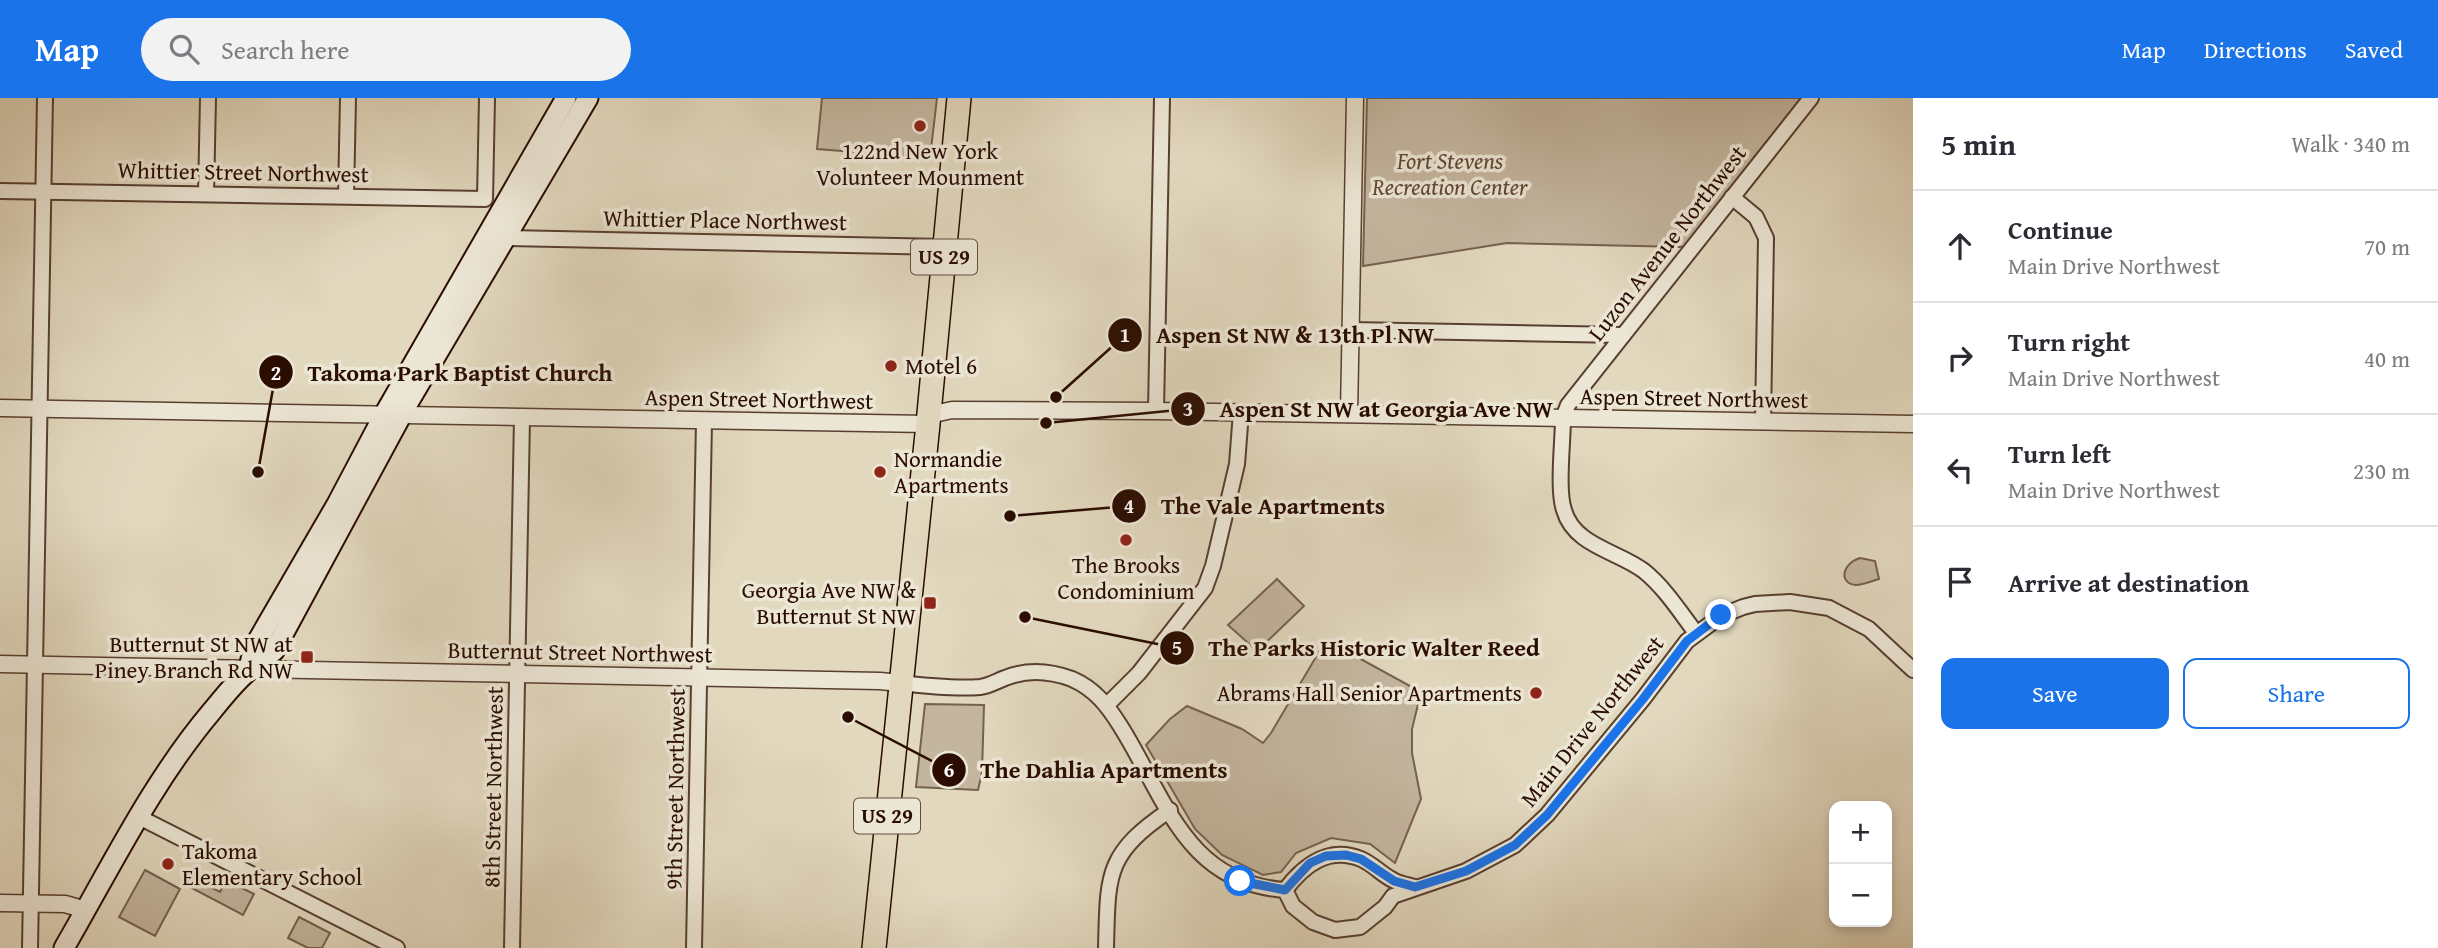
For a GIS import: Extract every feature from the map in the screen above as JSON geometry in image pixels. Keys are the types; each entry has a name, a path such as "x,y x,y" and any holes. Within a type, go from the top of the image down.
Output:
{"highway":[{"name":"US 29","path":"874,948 959,98"}],"main road":[{"path":"394,413 566,98"},
{"path":"65,948 181,749 248,668 254,647 337,504 505,238 588,98"}],"street":[{"path":"30,948 45,98"},
{"path":"206,194 208,98"},
{"path":"346,197 348,98"},
{"name":"Whittier Street Northwest","path":"0,191 485,199 487,98"},
{"path":"1156,411 1162,98"},
{"path":"1349,414 1355,98"},
{"name":"Luzon Avenue Northwest","path":"1563,418 1568,405 1811,98"},
{"path":"1732,197 1756,218 1766,238 1763,422"},
{"name":"Whittier Place Northwest","path":"505,238 945,247"},
{"path":"1351,330 1623,335"},
{"name":"Aspen Street Northwest","path":"0,408 394,413 704,421 929,419 952,410 1241,412 1913,424"},
{"path":"1107,705 1139,673 1205,588 1213,566 1237,464 1241,412"},
{"name":"8th Street Northwest","path":"512,948 522,418"},
{"path":"1563,418 1563,509 1571,525 1585,538 1643,570 1659,585 1696,633"},
{"name":"9th Street Northwest","path":"694,948 704,421"},
{"name":"Main Drive Northwest","path":"1285,890 1293,906 1313,922 1335,930 1360,927 1389,902 1415,887 1484,864 1515,845 1526,837 1626,720 1687,641 1721,615 1755,604 1790,601 1818,605 1845,615 1869,629 1913,670"},
{"name":"Butternut Street Northwest","path":"0,664 699,676 982,687 1016,674 1044,672 1079,682 1107,705 1170,810"},
{"path":"1106,948 1108,891 1113,869 1132,838 1170,810 1194,848 1230,877 1249,884 1285,890 1310,863 1326,856 1346,855 1361,859 1394,881 1415,887"},
{"path":"139,817 397,948"},
{"path":"1387,876 1389,902"},
{"path":"0,903 65,904 86,910"}],"green space":[{"path":"822,98 937,98 930,158 817,149"},
{"name":"Fort Stevens Recreation Center","path":"1367,98 1801,98 1684,247 1507,243 1363,266"},
{"path":"1860,558 1875,561 1879,579 1859,585 1847,581 1844,573 1846,569"},
{"path":"1277,579 1304,606 1257,651 1228,625"},
{"path":"1326,640 1421,692 1412,729 1412,753 1421,799 1395,863 1370,844 1331,838 1296,853 1281,872 1263,875 1222,855 1195,829 1146,745 1170,719 1187,706 1242,729 1263,743"},
{"path":"925,704 984,705 982,773 978,790 916,787"},
{"path":"145,870 180,889 155,936 119,917"},
{"path":"192,878 220,892 226,880 254,894 243,915 188,886"},
{"path":"299,917 330,933 322,948 308,948 288,938"}],"place":[{"name":"122nd New York Volunteer Mounment","path":"920,126"},
{"name":"Motel 6","path":"891,366"},
{"name":"Aspen St NW & 13th Pl NW","path":"1056,397"},
{"name":"Aspen St NW at Georgia Ave NW","path":"1046,423"},
{"name":"Takoma Park Baptist Church","path":"258,472"},
{"name":"Normandie Apartments","path":"880,472"},
{"name":"The Vale Apartments","path":"1010,516"},
{"name":"The Brooks Condominium","path":"1126,540"},
{"name":"Georgia Ave NW & Butternut St NW","path":"930,603"},
{"name":"The Parks Historic Walter Reed","path":"1025,617"},
{"name":"Butternut St NW at Piney Branch Rd NW","path":"307,657"},
{"name":"Abrams Hall Senior Apartments","path":"1536,693"},
{"name":"The Dahlia Apartments","path":"848,717"},
{"name":"Takoma Elementary School","path":"168,864"}],"route":[{"path":"1240,881 1285,890 1310,863 1326,856 1346,855 1361,859 1394,881 1415,887 1484,864 1515,845 1538,825 1643,699 1687,641 1721,615"}]}
